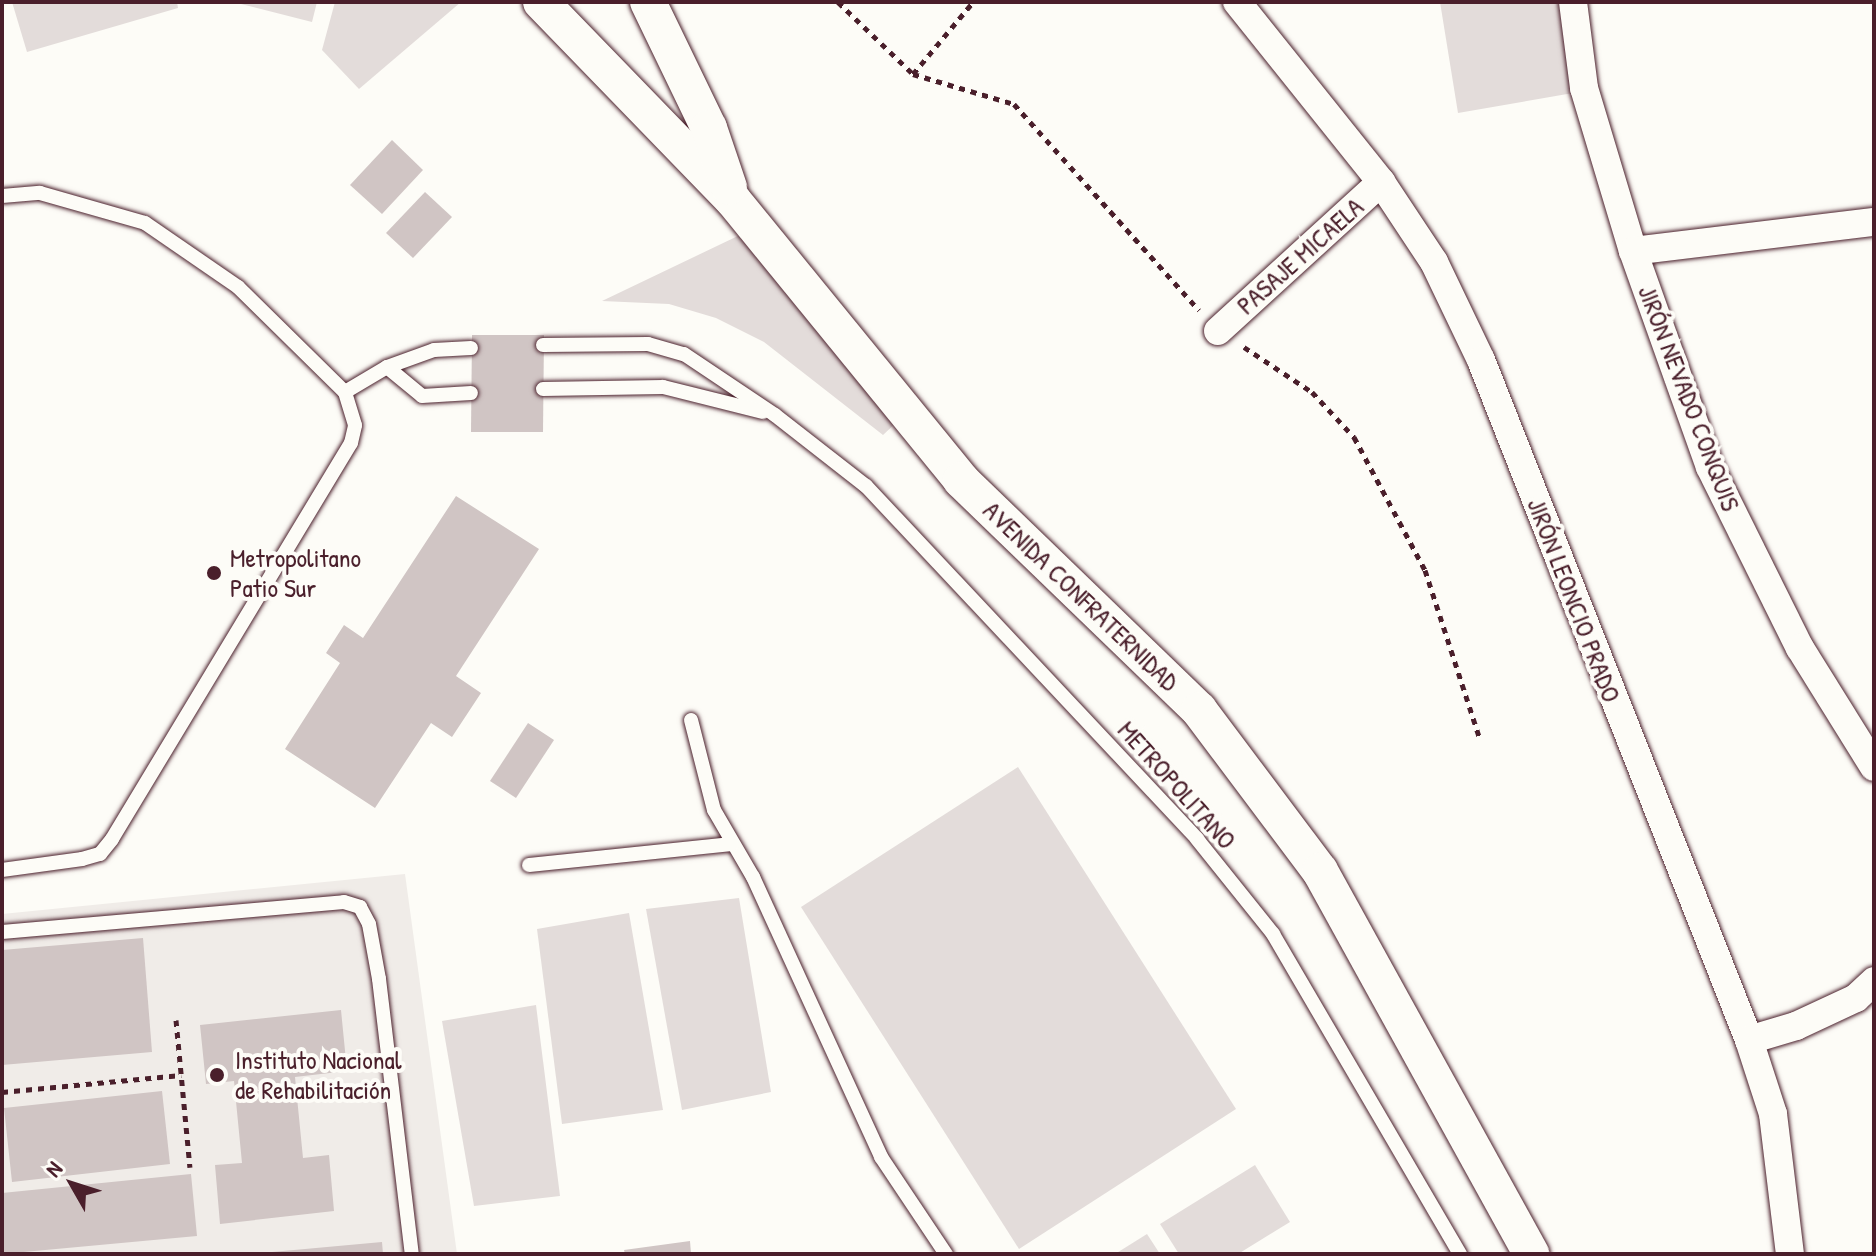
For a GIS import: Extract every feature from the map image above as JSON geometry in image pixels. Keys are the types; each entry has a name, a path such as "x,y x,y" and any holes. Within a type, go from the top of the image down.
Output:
{"street":[{"name":"AVENIDA CONFRATERNIDAD","path":"541,2 733,200 961,480 1199,710 1320,871 1531,1254"},
{"path":"648,2 709,128 733,200"},
{"name":"JIRÓN LEONCIO PRADO","path":"1237,2 1381,182 1434,262 1481,360 1749,1040 1773,1114 1790,1254"},
{"name":"JIRÓN NEVADO CONQUIS","path":"1573,2 1584,88 1633,251 1710,467 1800,648 1874,767"},
{"name":"PASAJE MICAELA","path":"1218,331 1381,182"},
{"path":"1633,251 1874,222"},
{"path":"1749,1040 1796,1026 1856,998 1874,981"}],"lane":[{"path":"2,196 40,193 145,223 238,287 345,392 355,425 351,443 112,839 100,854 2,870"},
{"name":"METROPOLITANO","path":"543,345 648,344 684,354 775,415 866,486 1197,839 1273,934 1460,1254"},
{"path":"345,392 387,367 434,350 471,348"},
{"path":"387,367 422,396 471,393"},
{"name":"METROPOLITANO","path":"543,389 663,387 775,415"},
{"path":"691,720 714,810 753,877 881,1157 946,1254"},
{"path":"529,865 732,844"},
{"path":"2,932 344,902 360,907 379,979 412,1254"}],"path":[{"path":"838,2 913,74 1014,104 1218,331 1312,392 1354,437 1425,570 1479,736"},
{"path":"913,74 973,2"},
{"path":"176,1020 190,1167"},
{"path":"2,1092 181,1075"}],"shaded area":[{"path":"12,2 177,2 178,8 27,52"},
{"path":"233,2 317,2 312,22"},
{"path":"335,2 461,2 359,89 322,50"},
{"path":"1440,2 1558,2 1573,93 1458,113"},
{"path":"742,234 899,420 883,435 764,342 716,318 669,304 602,301"},
{"path":"1018,767 1236,1109 1019,1249 801,907"},
{"name":"Instituto Nacional de Rehabilitación","path":"405,874 457,1254 2,1254 2,914"},
{"path":"739,898 771,1092 682,1110 646,909"},
{"path":"629,913 663,1110 562,1124 537,929"},
{"path":"536,1005 560,1196 474,1206 442,1021"},
{"path":"1255,1165 1290,1222 1238,1254 1179,1254 1160,1224"},
{"path":"1147,1234 1160,1254 1115,1254"}],"building":[{"path":"392,140 423,170 382,214 350,185"},
{"path":"425,192 452,217 413,258 386,233"},
{"path":"472,335 544,335 543,432 471,432"},
{"path":"456,496 539,549 456,676 481,693 452,737 431,723 375,808 285,749 340,663 326,653 344,625 363,638"},
{"path":"528,723 554,740 516,798 490,781"},
{"path":"143,938 152,1052 2,1065 2,950"},
{"path":"341,1010 347,1071 295,1077 303,1158 329,1155 334,1211 220,1224 215,1165 242,1163 234,1081 206,1084 200,1025"},
{"path":"162,1091 170,1164 12,1182 4,1108"},
{"path":"191,1174 197,1236 2,1254 2,1193"},
{"path":"690,1241 691,1254 625,1254 624,1250"},
{"path":"382,1242 383,1254 272,1254 272,1252"}],"place":[{"name":"Metropolitano Patio Sur","path":"214,573"},
{"name":"Instituto Nacional de Rehabilitación","path":"217,1075"}]}
